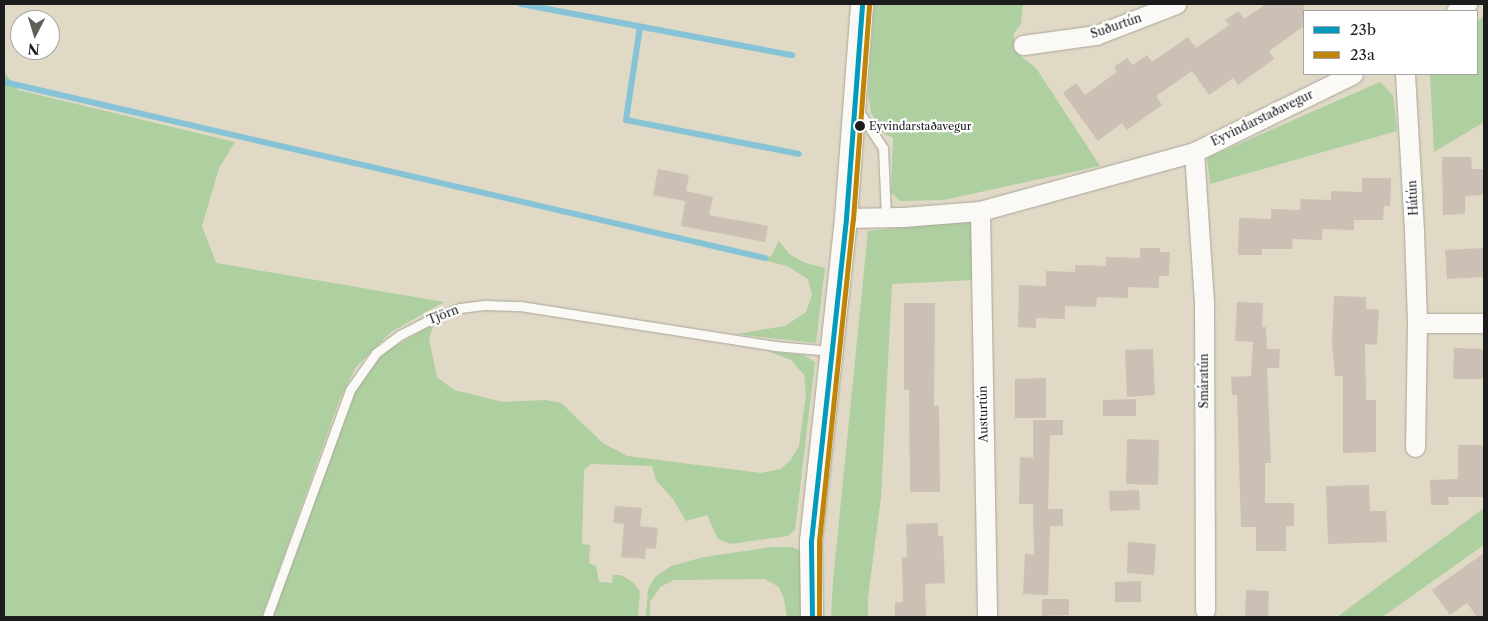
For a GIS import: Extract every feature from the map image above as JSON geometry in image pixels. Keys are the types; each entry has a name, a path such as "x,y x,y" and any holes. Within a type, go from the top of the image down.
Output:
{"street":[{"path":"812,617 811,541 846,218 862,4"},
{"name":"Suðurtún","path":"1023,45 1096,35 1176,4"},
{"name":"Eyvindarstaðavegur","path":"846,218 886,218 980,211 1194,152 1351,75"},
{"name":"Hátún","path":"1405,75 1417,323 1415,447"},
{"name":"Smáratún","path":"1194,152 1204,301 1205,610"},
{"name":"Austurtún","path":"980,211 987,617"},
{"path":"1417,323 1484,323"}],"lane":[{"path":"855,106 883,148 886,218"},
{"name":"Tjörn","path":"268,617 350,390 376,353 400,335 431,319 460,308 486,304 520,306 775,346 832,351"}],"green space":[{"path":"874,4 1023,4 1021,24 1014,33 1014,43 1019,55 1036,68 1100,166 944,200 900,201 891,192 893,138 883,133 871,113 868,92"},
{"path":"1484,16 1484,122 1434,152 1430,75 1478,75 1478,20"},
{"path":"4,72 18,90 235,142 219,168 202,226 216,263 444,302 391,332 356,367 339,401 262,617 4,617"},
{"path":"1380,82 1393,95 1397,131 1210,184 1207,158"},
{"path":"973,220 974,280 892,284 881,497 868,598 868,617 831,617 868,231"},
{"path":"779,241 789,254 805,263 825,268 816,343 736,334 785,326 806,312 812,295 808,279 787,266 759,259 771,256"},
{"path":"434,324 429,339 437,377 454,390 503,402 546,400 561,403 603,443 627,456 761,473 780,469 790,461 799,446 806,394 804,375 791,360 768,351 803,355 815,362 795,530 788,536 730,544 718,539 707,515 686,521 673,499 656,480 652,466 591,464 584,470 582,544 590,545 589,563 596,566 599,582 612,583 613,575 621,575 634,583 640,592 638,617 272,617 344,413 359,382 372,364 388,350"},
{"path":"1484,508 1484,545 1382,617 1337,617"},
{"path":"773,547 793,547 804,553 802,617 787,617 784,599 779,587 765,579 674,580 660,587 650,602 650,617 646,617 648,589 655,577 671,566 704,557"}],"building":[{"path":"1266,4 1304,4 1303,27 1269,51 1274,59 1238,85 1233,78 1209,95 1192,71 1156,96 1162,105 1127,130 1122,123 1098,141 1063,93 1076,83 1085,95 1117,72 1114,67 1127,58 1133,65 1147,55 1152,62 1188,37 1196,48 1229,25 1225,20 1238,11 1244,19"},
{"path":"1442,157 1471,157 1472,169 1483,169 1483,195 1465,196 1465,214 1443,215"},
{"path":"658,169 689,175 686,191 713,197 709,215 768,226 765,242 681,226 686,197 685,201 653,195"},
{"path":"1362,178 1391,178 1390,206 1384,206 1383,220 1354,220 1354,230 1322,229 1322,240 1293,239 1292,249 1262,249 1262,255 1238,255 1239,218 1271,219 1271,209 1300,210 1301,199 1331,200 1331,191 1362,192"},
{"path":"1140,248 1160,248 1160,252 1170,252 1169,276 1159,276 1159,288 1128,287 1128,298 1097,297 1096,307 1065,306 1065,319 1036,318 1036,328 1018,327 1019,285 1046,286 1046,271 1075,272 1075,265 1106,266 1106,257 1140,258"},
{"path":"1484,248 1484,277 1447,279 1445,250"},
{"path":"1334,296 1366,297 1366,309 1379,310 1377,345 1365,344 1366,400 1376,400 1376,452 1343,453 1343,376 1335,376 1332,344"},
{"path":"1237,302 1263,303 1262,327 1266,327 1267,349 1280,349 1279,368 1267,368 1271,463 1265,463 1265,503 1294,503 1294,526 1286,526 1286,551 1256,551 1256,527 1241,527 1237,395 1232,395 1231,377 1251,376 1253,342 1235,341"},
{"path":"904,303 935,303 934,406 939,406 940,492 910,492 909,390 904,390"},
{"path":"1454,348 1484,349 1484,379 1453,379"},
{"path":"1153,349 1155,395 1127,397 1125,350"},
{"path":"1046,378 1046,418 1015,418 1015,379"},
{"path":"1136,399 1136,416 1103,416 1103,400"},
{"path":"1033,420 1063,420 1063,435 1050,435 1048,509 1063,509 1063,526 1050,526 1048,595 1023,594 1025,554 1034,555 1033,504 1019,504 1020,457 1033,458"},
{"path":"1127,439 1159,440 1158,485 1126,484"},
{"path":"1458,445 1484,445 1484,497 1448,497 1449,505 1431,505 1430,480 1458,479"},
{"path":"1369,485 1370,511 1386,511 1387,542 1328,544 1326,486"},
{"path":"1139,490 1140,510 1110,511 1109,491"},
{"path":"615,506 642,508 640,526 658,528 656,549 646,548 645,559 621,557 624,524 613,523"},
{"path":"938,523 938,536 943,536 945,583 925,584 926,617 895,617 895,602 903,602 902,557 907,557 906,524"},
{"path":"1128,542 1156,544 1154,575 1127,573"},
{"path":"1484,553 1484,617 1477,617 1467,603 1450,615 1432,590"},
{"path":"1141,581 1141,602 1115,602 1115,582"},
{"path":"1246,590 1269,591 1268,617 1245,617"},
{"path":"1042,599 1069,599 1069,615 1042,616"}],"waterway":[{"path":"521,4 792,55"},
{"path":"640,27 626,120 799,154"},
{"path":"4,82 765,258"}],"transit line":[{"name":"23b","path":"812,617 811,541 846,218 862,4"},
{"name":"23a","path":"819,617 819,541 853,219 869,5"}],"place":[{"name":"Eyvindarstaðavegur","path":"860,126"}]}
